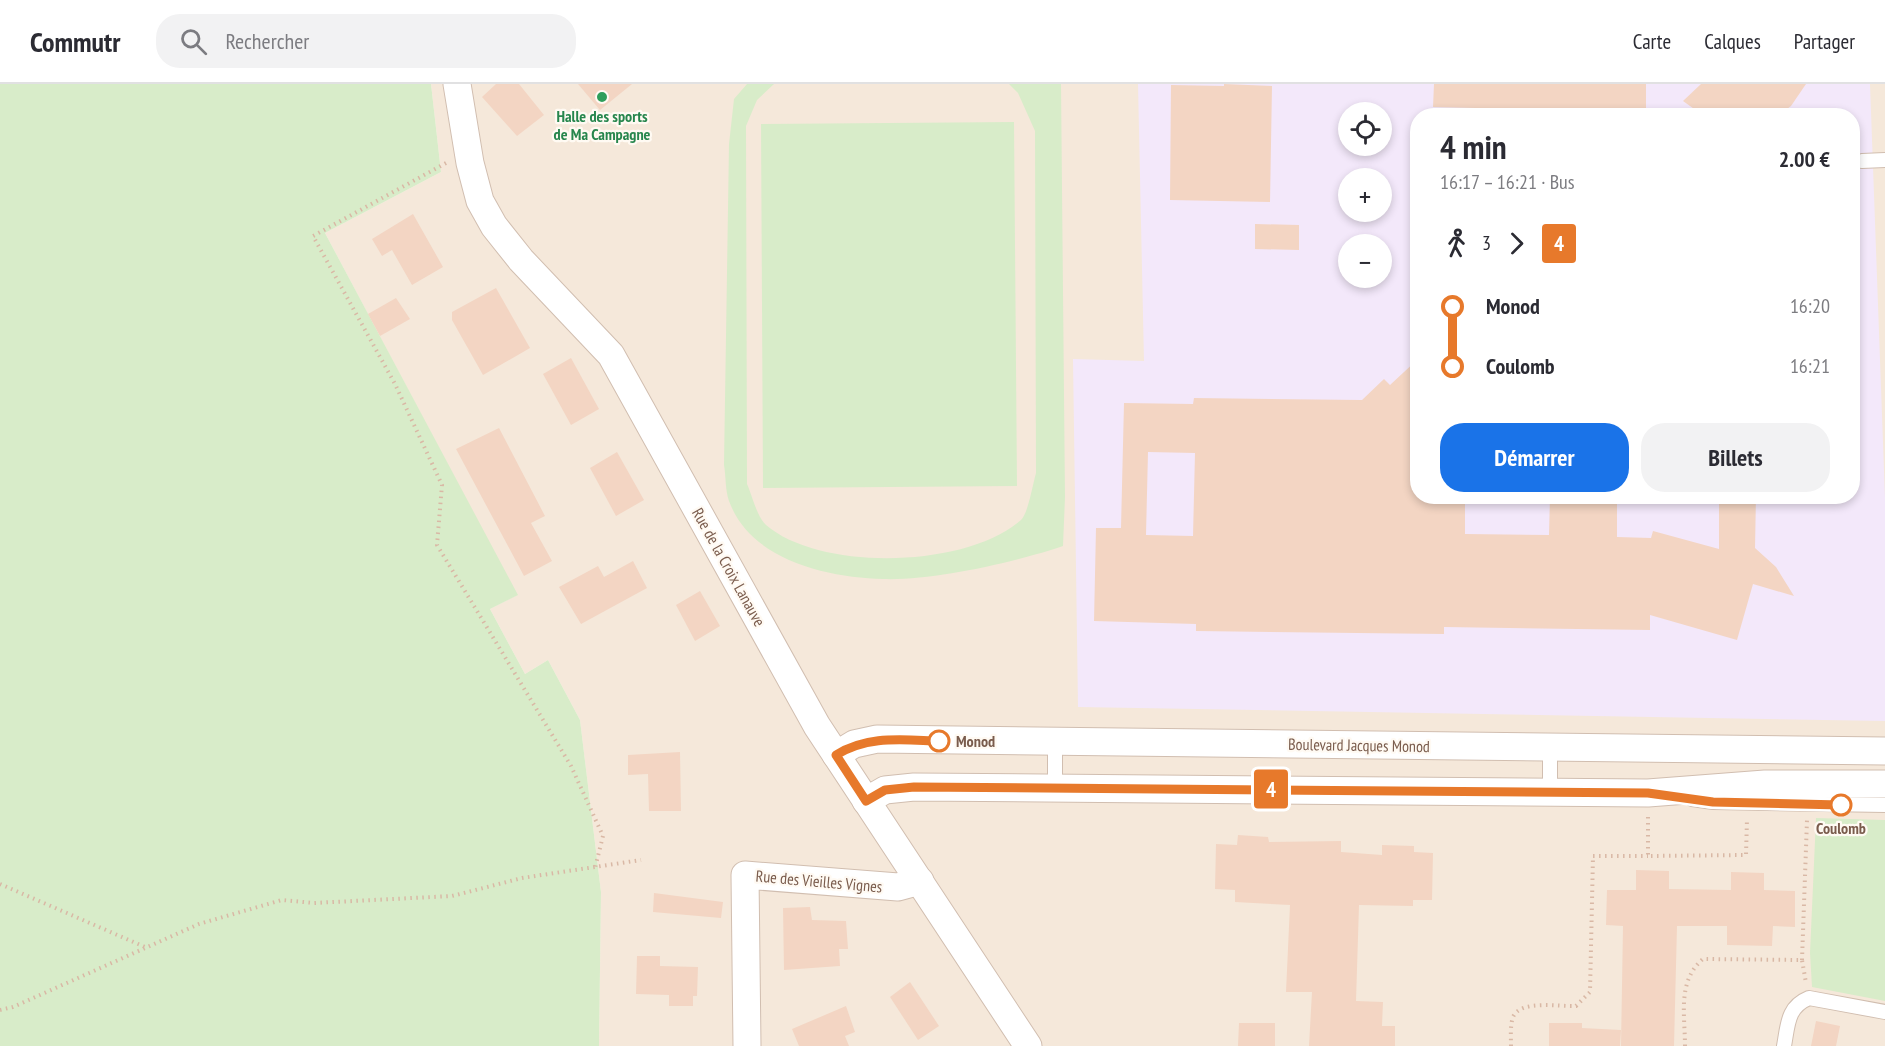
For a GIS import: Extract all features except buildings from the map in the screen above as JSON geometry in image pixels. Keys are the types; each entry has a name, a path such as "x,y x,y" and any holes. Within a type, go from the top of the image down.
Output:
{"street":[{"name":"Rue de la Croix Lanauve","path":"457,84 468,151 480,201 494,226 521,260 611,354 817,726 1028,1046"},
{"name":"Boulevard Jacques Monod","path":"836,755 854,744 878,740 1885,751"},
{"path":"866,801 885,790 914,787 1648,793 1765,784 1885,784"},
{"name":"Rue des Vieilles Vignes","path":"747,1046 745,875 898,887 920,881"}],"lane":[{"path":"1862,161 1885,159"},
{"path":"1055,741 1055,787"},
{"path":"1550,747 1550,793"},
{"path":"1648,793 1713,802 1885,805"},
{"path":"1784,1046 1790,1013 1797,1003 1809,998 1885,1012"}],"path":[{"path":"468,151 313,236 396,384 442,485 437,545 571,766 603,836 596,868"},
{"path":"1648,793 1648,856"},
{"path":"1511,1046 1512,1021 1515,1014 1522,1008 1576,1006 1590,992 1593,856 1746,855 1747,803"},
{"path":"1808,805 1802,960 1809,998"},
{"path":"0,1010 13,1007 199,924 282,900 314,903 452,896 522,878 641,860"},
{"path":"0,884 146,948"},
{"path":"1685,1046 1685,983 1694,967 1703,959 1802,960"}],"shaded area":[{"path":"431,84 1885,84 1885,1046 599,1046 601,892 580,720 548,660 525,674 490,609 517,595 325,233 441,172"},
{"path":"1138,84 1870,84 1885,498 1885,721 1078,707 1073,359 1144,361"}],"green space":[{"path":"0,84 431,84 441,172 325,233 518,595 490,609 525,674 548,660 580,720 601,892 599,1046 0,1046"},
{"path":"747,84 774,84 757,100 746,126 747,484 757,511 766,525 791,540 821,551 857,557 894,558 931,555 966,548 997,536 1021,520 1026,512 1036,473 1035,131 1018,93 1009,84 1061,84 1065,497 1063,546 998,564 949,574 903,579 861,578 793,562 773,552 754,538 740,521 729,501 724,465 729,144 734,99"},
{"path":"1014,122 1017,486 763,488 761,124"},
{"path":"1816,818 1885,820 1885,1001 1812,987 1810,953"}],"bus line":[{"name":"4","path":"939,741 878,740 854,744 836,755 866,801 885,790 914,787 1648,793 1713,802 1841,805"}],"place":[{"name":"Halle des sports de Ma Campagne","path":"602,97"},
{"name":"Monod","path":"939,741"},
{"name":"Coulomb","path":"1841,805"}]}
